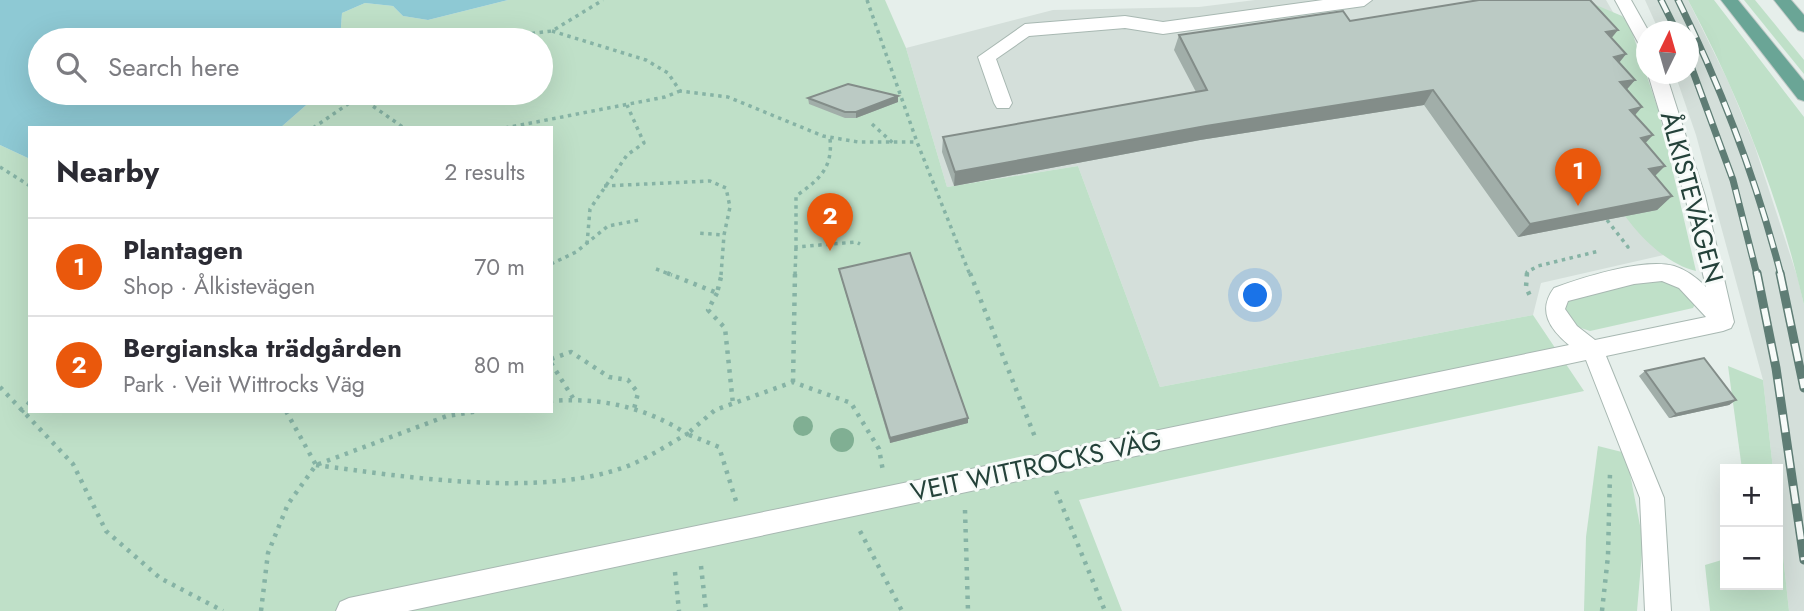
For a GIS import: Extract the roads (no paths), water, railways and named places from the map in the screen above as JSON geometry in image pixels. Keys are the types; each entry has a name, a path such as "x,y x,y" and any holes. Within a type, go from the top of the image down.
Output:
{"main road":[{"path":"1729,0 1804,94"},
{"path":"1782,0 1804,26"}],"street":[{"path":"1003,103 988,57 1025,30 1125,22 1163,28 1364,0"},
{"path":"1623,0 1636,23"},
{"name":"ÅLKISTEVÄGEN","path":"1660,84 1681,145 1712,258 1723,322"},
{"path":"1658,611 1652,498 1592,349 1571,335 1553,307 1554,300 1561,294 1656,272 1673,274 1688,284 1723,322"},
{"name":"VEIT WITTROCKS VÄG","path":"349,611 1723,322"}],"water":[{"path":"0,0 508,0 428,20 403,16 393,6 365,3 342,13 341,28 28,28 28,105 306,105 282,126 28,126 28,158 0,145"}],"railway":[{"path":"1661,0 1672,21"},
{"path":"1678,0 1737,135 1761,204 1781,275"},
{"path":"1698,84 1733,180 1757,275"},
{"path":"1757,273 1776,368 1804,560"},
{"path":"1780,273 1804,388"}],"place":[{"name":"Plantagen","path":"1578,206"},
{"name":"Bergianska trädgården","path":"830,251"}]}
